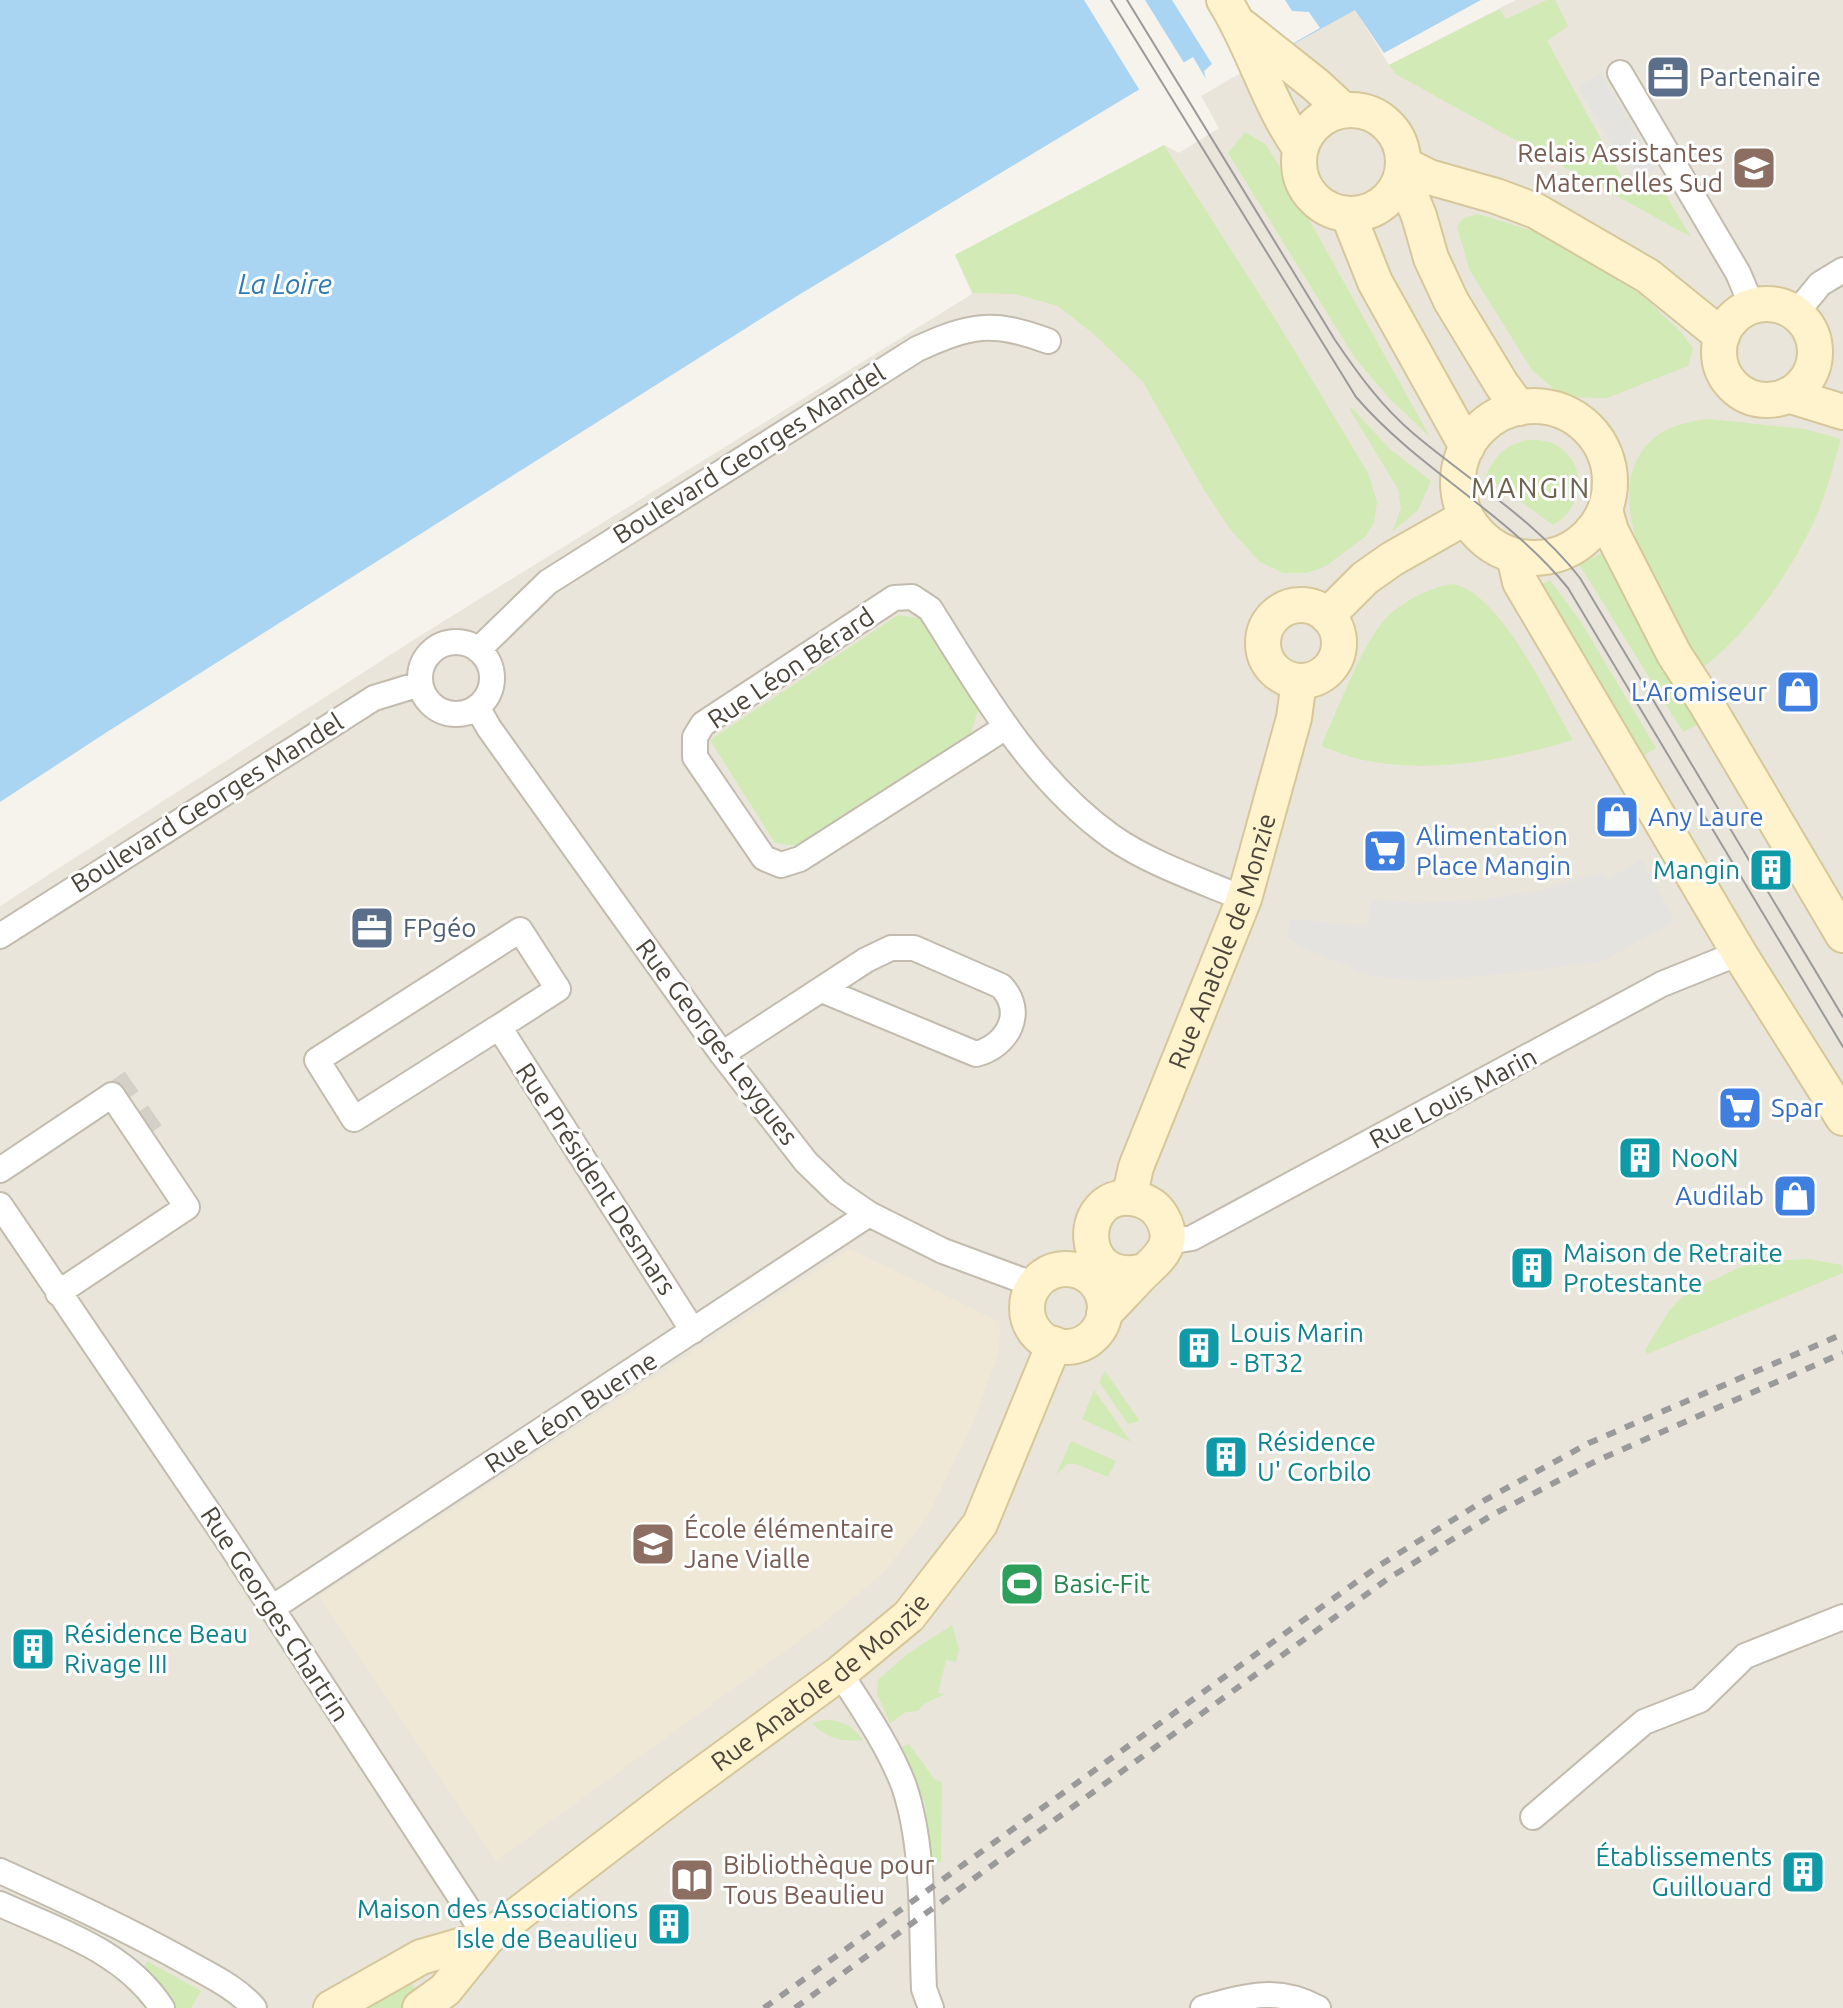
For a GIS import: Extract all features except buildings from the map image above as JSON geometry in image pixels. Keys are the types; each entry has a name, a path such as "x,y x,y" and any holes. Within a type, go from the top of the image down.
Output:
{"main road":[{"path":"1232,12 1343,110"},
{"path":"1232,12 1273,105 1300,148"},
{"path":"1402,169 1391,195 1382,203 1372,209 1348,214 1323,206 1304,187 1298,161 1300,148 1313,125 1322,118 1343,110 1366,112 1386,123 1399,142 1402,169 1431,258 1451,301 1510,399 1519,408"},
{"path":"1402,169 1536,211 1648,276 1722,336"},
{"path":"1348,214 1375,282 1467,447"},
{"path":"1775,305 1796,313 1813,336 1815,353 1807,378 1788,395 1770,400 1736,388 1721,361 1722,336 1734,318 1752,306 1775,305"},
{"path":"1788,395 1843,412"},
{"path":"1540,407 1561,411 1579,421 1594,436 1606,457 1609,497 1605,510 1589,535 1561,554 1543,558 1514,556 1491,546 1466,517 1459,498 1458,479 1467,447 1485,424 1519,408 1540,407"},
{"path":"1605,510 1611,531 1674,654 1832,891 1843,935"},
{"path":"1327,616 1365,578 1466,517"},
{"path":"1514,556 1520,582 1739,953 1843,1118"},
{"path":"1310,606 1327,616 1337,630 1337,656 1323,674 1312,680 1299,681 1283,676 1270,665 1264,649 1265,632 1272,618 1289,607 1310,606"},
{"name":"Rue Anatole de Monzie","path":"1129,1198 1136,1167 1244,899 1294,718 1299,681"},
{"path":"1104,1314 1163,1255 1167,1242 1167,1229 1162,1216 1153,1206 1141,1199 1113,1201 1101,1209 1093,1221 1090,1235 1092,1249 1099,1262 1109,1270 1120,1274 1145,1271"},
{"path":"1049,1277 1078,1271 1099,1287 1104,1300 1104,1314 1100,1327 1092,1337 1069,1347 1054,1344 1036,1333 1029,1321 1027,1307 1049,1277 1090,1235"},
{"name":"Rue Anatole de Monzie","path":"420,2008 445,1990 487,1938 840,1673 909,1616 980,1524 1054,1344"},
{"name":"Rue Anatole de Monzie","path":"331,2008 421,1957 487,1938"}],"street":[{"path":"1620,73 1738,273 1752,306"},
{"path":"1796,313 1820,284 1843,270"},
{"name":"Boulevard Georges Mandel","path":"478,650 548,582 917,349 971,328 994,326 1019,330 1048,341"},
{"name":"Rue Léon Bérard","path":"1006,727 800,859 781,865 764,858 695,757 695,737 703,724 894,598 912,597 930,609 1006,727 1054,787 1114,838 1174,870 1244,899"},
{"path":"455,643 478,650 490,668 492,679 485,700 466,713 442,712 431,705 420,684 420,672 432,651 455,643"},
{"name":"Boulevard Georges Mandel","path":"0,936 374,698 420,684"},
{"name":"Rue Georges Leygues","path":"477,707 722,1054 806,1162 837,1192 869,1214 943,1251 1049,1277"},
{"path":"520,930 558,989 499,1027 354,1119 317,1060 520,930"},
{"path":"722,1054 866,960 891,948 914,948 1001,986 1011,996 1014,1012 1003,1041 976,1054 822,990"},
{"name":"Rue Louis Marin","path":"1167,1242 1192,1238 1662,984 1739,953"},
{"name":"Rue Président Desmars","path":"499,1027 693,1331"},
{"path":"0,1170 112,1095 187,1207 58,1293"},
{"name":"Rue Georges Chartrin","path":"0,1205 272,1608 487,1938"},
{"name":"Rue Léon Buerne","path":"272,1608 869,1214"},
{"path":"1533,1817 1644,1722 1700,1700 1745,1656 1843,1617"},
{"path":"840,1673 895,1764 911,1812 916,1840 924,1989 931,2008"},
{"path":"0,1871 136,1934 226,1985 254,2008"},
{"path":"0,1904 103,1951 133,1973 162,2008"},
{"path":"1203,2008 1240,1998 1279,1993 1300,1998 1318,2008"}],"shaded area":[{"path":"1516,0 1843,0 1843,2008 0,2008 0,906 423,634 972,294 955,255 1164,145 1179,153 1219,128 1201,96 1355,9 1389,65"},
{"path":"1601,73 1657,169 1634,182 1578,87"},
{"path":"1641,859 1675,921 1603,961 1428,981 1370,976 1299,946 1287,937 1290,919 1367,926 1372,899 1415,903 1482,900 1544,890 1601,872 1607,880"},
{"name":"École élémentaire Jane Vialle","path":"850,1249 1000,1322 999,1351 972,1425 928,1516 884,1572 822,1624 496,1861 319,1596"}],"green space":[{"path":"1547,0 1555,0 1568,26 1547,41 1629,190 1655,177 1691,237 1397,75 1389,65 1500,9 1506,19"},
{"path":"1245,132 1265,144 1277,162 1430,437 1389,398 1355,358 1228,153"},
{"path":"1164,145 1279,325 1368,473 1377,502 1374,522 1366,536 1326,566 1307,573 1283,573 1260,562 1230,529 1204,490 1143,382 1096,336 1058,306 1015,294 973,293 955,255"},
{"path":"1478,214 1543,234 1643,296 1681,332 1693,349 1688,366 1607,398 1563,397 1532,370 1469,269 1457,226 1464,218"},
{"path":"1351,407 1390,449 1431,481 1418,510 1392,532 1401,508 1398,489"},
{"path":"1709,419 1805,429 1841,439 1819,510 1797,554 1752,619 1735,639 1698,671 1645,564 1630,506 1631,478 1640,454 1654,438 1670,428"},
{"path":"1527,440 1547,441 1558,446 1575,465 1578,476 1576,498 1563,518 1553,525 1486,476 1502,452"},
{"path":"1603,553 1704,721 1683,732 1579,564"},
{"path":"1550,580 1581,622 1656,748 1635,761 1534,589"},
{"path":"1453,584 1471,592 1489,606 1506,627 1573,740 1496,759 1416,766 1363,760 1321,746 1357,665 1382,623 1396,609 1414,598"},
{"path":"898,615 925,619 980,704 970,736 799,846 775,843 710,740"},
{"path":"1808,1259 1842,1265 1843,1273 1647,1354 1645,1350 1669,1311 1682,1297 1740,1267 1766,1261"},
{"path":"1105,1371 1139,1421 1128,1424 1099,1382"},
{"path":"1094,1390 1131,1442 1082,1419"},
{"path":"1071,1441 1116,1461 1108,1477 1076,1464 1067,1464 1056,1475"},
{"path":"952,1625 959,1649 956,1662 946,1660 938,1693 945,1694 924,1704 918,1711 906,1712 890,1723 877,1694 878,1680 906,1655"},
{"path":"823,1720 846,1724 863,1740 842,1740 829,1736 812,1723"},
{"path":"909,1744 935,1780 942,1782 941,1862 932,1864 925,1804 902,1747"},
{"path":"147,1961 201,1991 191,2008 166,2008 144,1969"},
{"path":"409,1980 419,1994 401,2008 362,2008"}],"water":[{"name":"La Loire","path":"0,0 1481,0 1384,53 1355,10 1212,89 1193,57 797,296 0,802"}],"pier":[{"path":"1084,0 1145,0 1186,66 1142,94"},
{"path":"1172,0 1285,0 1292,11 1309,12 1320,28 1209,91 1203,82 1206,80 1204,71 1212,64"}],"tunnel":[{"path":"112,1095 141,1075"},
{"path":"135,1129 164,1109"}],"tram line":[{"path":"1111,0 1356,397 1407,447 1518,537 1568,588 1843,1047"},
{"path":"1127,0 1335,340 1362,378 1402,424 1543,537 1580,578 1843,1017"}],"railway":[{"path":"764,2008 1380,1565 1485,1500 1589,1443 1843,1334"},
{"path":"795,2008 1389,1578 1492,1515 1598,1460 1843,1353"}],"place":[{"name":"Partenaire","path":"1668,77"},
{"name":"Relais Assistantes Maternelles Sud","path":"1754,168"},
{"name":"L'Aromiseur","path":"1798,692"},
{"name":"Any Laure","path":"1617,817"},
{"name":"Alimentation Place Mangin","path":"1385,851"},
{"name":"Mangin","path":"1771,870"},
{"name":"FPgéo","path":"372,928"},
{"name":"Spar","path":"1740,1108"},
{"name":"NooN","path":"1640,1158"},
{"name":"Audilab","path":"1795,1196"},
{"name":"Maison de Retraite Protestante","path":"1532,1268"},
{"name":"Louis Marin - BT32","path":"1199,1348"},
{"name":"Résidence U' Corbilo","path":"1226,1457"},
{"name":"École élémentaire Jane Vialle","path":"653,1544"},
{"name":"Basic-Fit","path":"1022,1584"},
{"name":"Résidence Beau Rivage III","path":"33,1649"},
{"name":"Établissements Guillouard","path":"1803,1872"},
{"name":"Bibliothèque pour Tous Beaulieu","path":"692,1880"},
{"name":"Maison des Associations Isle de Beaulieu","path":"669,1924"}],"district":[{"name":"MANGIN","path":"1531,488"}]}
